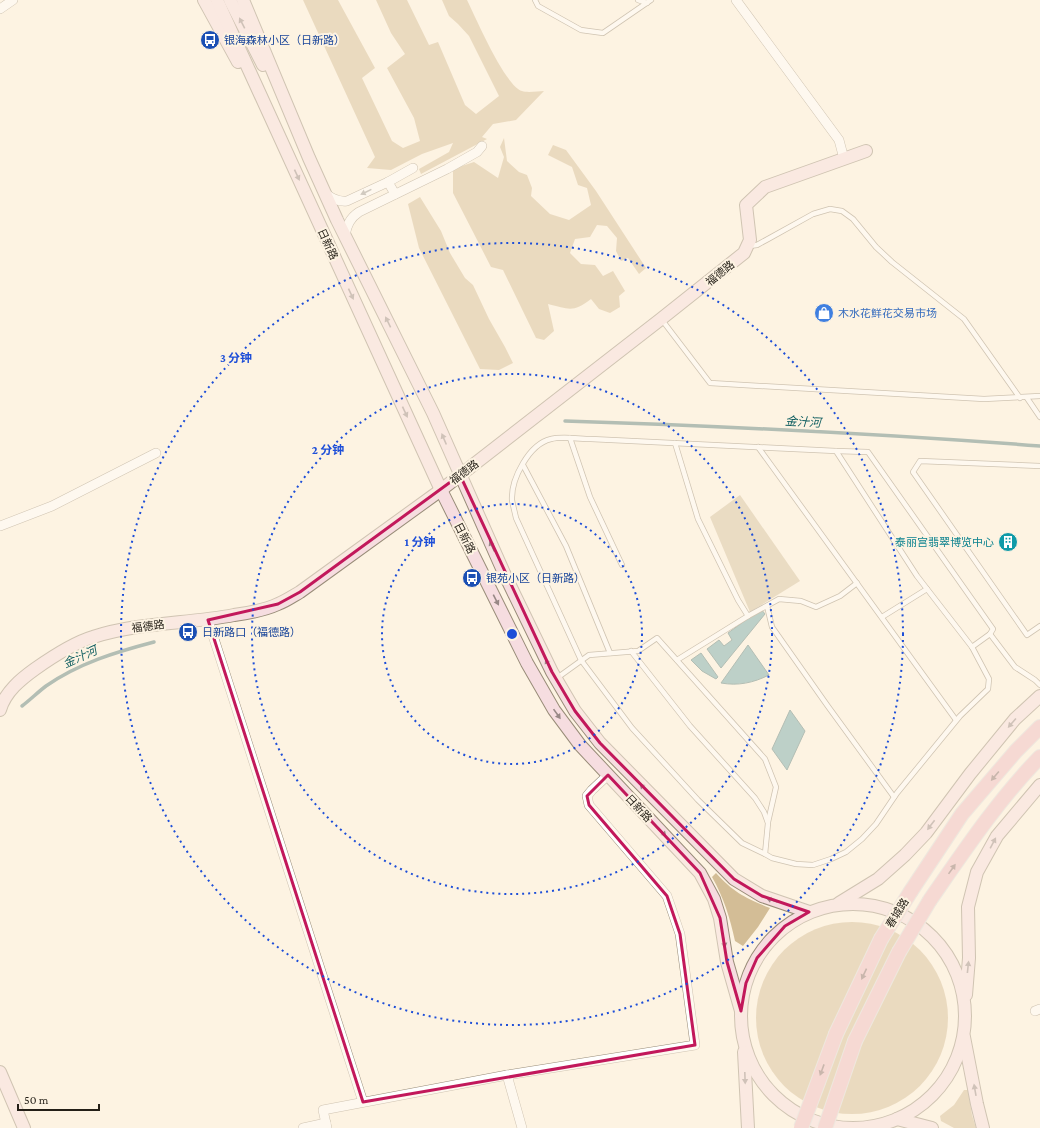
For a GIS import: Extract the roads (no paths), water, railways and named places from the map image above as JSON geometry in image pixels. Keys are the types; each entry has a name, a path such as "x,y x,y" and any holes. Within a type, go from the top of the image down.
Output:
{"main road":[{"name":"日新路","path":"204,0 281,140"},
{"name":"日新路","path":"217,0 441,490 527,663 554,710 580,745 700,873 714,899 720,918 727,962 741,1011"},
{"name":"日新路","path":"230,0 309,158"},
{"name":"日新路","path":"243,0 325,193 433,413 504,573 556,679 575,711 600,743 734,879 762,896 809,912"},
{"path":"748,246 750,240 746,205 765,187 866,151"},
{"name":"福德路","path":"0,710 10,691 24,677 42,664 92,637 118,630 208,620 252,612 278,604 300,592 441,490 661,319 744,253 748,246"},
{"path":"836,905 878,879 905,855 926,833 970,774 1015,719 1040,696"},
{"name":"春城路","path":"801,1128 836,1034 881,939 962,814 1016,751 1040,727"},
{"name":"春城路","path":"825,1128 855,1041 899,952 930,900 979,830 1040,757"},
{"path":"983,1128 963,1034 964,1006 969,958 968,907 978,872 997,836 1040,785"},
{"path":"748,1128 744,1039 741,1011 746,983 757,958 765,946 780,931 797,918 809,912 850,903 878,906 904,916 922,928 937,942 953,966 958,979 964,1006"},
{"path":"744,1039 753,1066 760,1078 779,1099 790,1108 814,1121 849,1128 869,1127 897,1119 921,1105 941,1085 955,1061 963,1034"},
{"path":"0,1072 24,1128"},
{"path":"897,1119 932,1128"}],"street":[{"path":"0,9 12,0"},
{"path":"736,0 839,140 844,159"},
{"path":"345,235 347,226 353,216 359,212 455,164 477,152 482,146"},
{"path":"325,193 331,198 340,202 347,201 388,182 413,168"},
{"path":"388,182 395,194"},
{"path":"0,526 52,506 156,454"},
{"path":"208,620 363,1102"},
{"path":"303,1128 327,1125 323,1110 508,1075 694,1045 680,934 668,896 589,805 587,796 608,775"},
{"path":"508,1075 522,1128"}],"lane":[{"path":"535,0 538,6 581,30 603,33 649,2"},
{"path":"638,0 649,2"},
{"path":"748,246 757,245 813,214 830,209 842,211 853,219 876,247 892,262 964,319 1020,398"},
{"path":"661,319 710,383 984,399 1027,398 1040,396"},
{"path":"1027,398 1040,417"},
{"path":"836,451 917,576 972,647 989,679 988,689 956,720 894,797 876,824 862,839 846,852 813,865 796,864 772,858 742,843 698,800 632,728 581,660 516,518 512,500 516,478 529,454 543,442 552,438 868,452 993,629 990,634 972,647"},
{"path":"570,438 590,497 622,565"},
{"path":"675,443 698,519 738,600 748,616"},
{"path":"758,447 956,720"},
{"path":"1040,466 920,461 913,472 1027,636 1040,626"},
{"path":"523,465 566,546 610,653"},
{"path":"677,660 748,616 780,599 801,600 816,607 840,596 857,583"},
{"path":"882,617 928,589"},
{"path":"767,606 772,627 894,797"},
{"path":"990,634 1015,667 1040,685"},
{"path":"556,679 589,655 638,651 657,638 765,759 776,787 768,823 765,854"},
{"path":"631,651 690,726 755,798 764,812 768,823"}],"water":[{"path":"761,609 765,614 721,668 707,649 719,640 724,646 732,640 728,633"},
{"path":"748,645 769,675 745,683 721,683"},
{"path":"701,653 718,677 716,679 702,671 691,660"},
{"path":"790,710 805,731 787,770 772,749"}],"waterway":[{"name":"金汁河","path":"565,421 803,431 1040,446"},
{"name":"金汁河","path":"22,706 46,686 71,671 112,654 154,642"}],"place":[{"name":"银海森林小区（日新路）","path":"210,40"},
{"name":"木水花鲜花交易市场","path":"824,313"},
{"name":"泰丽宫翡翠博览中心","path":"1008,542"},
{"name":"银苑小区（日新路）","path":"472,578"},
{"name":"日新路口（福德路）","path":"188,632"}]}
